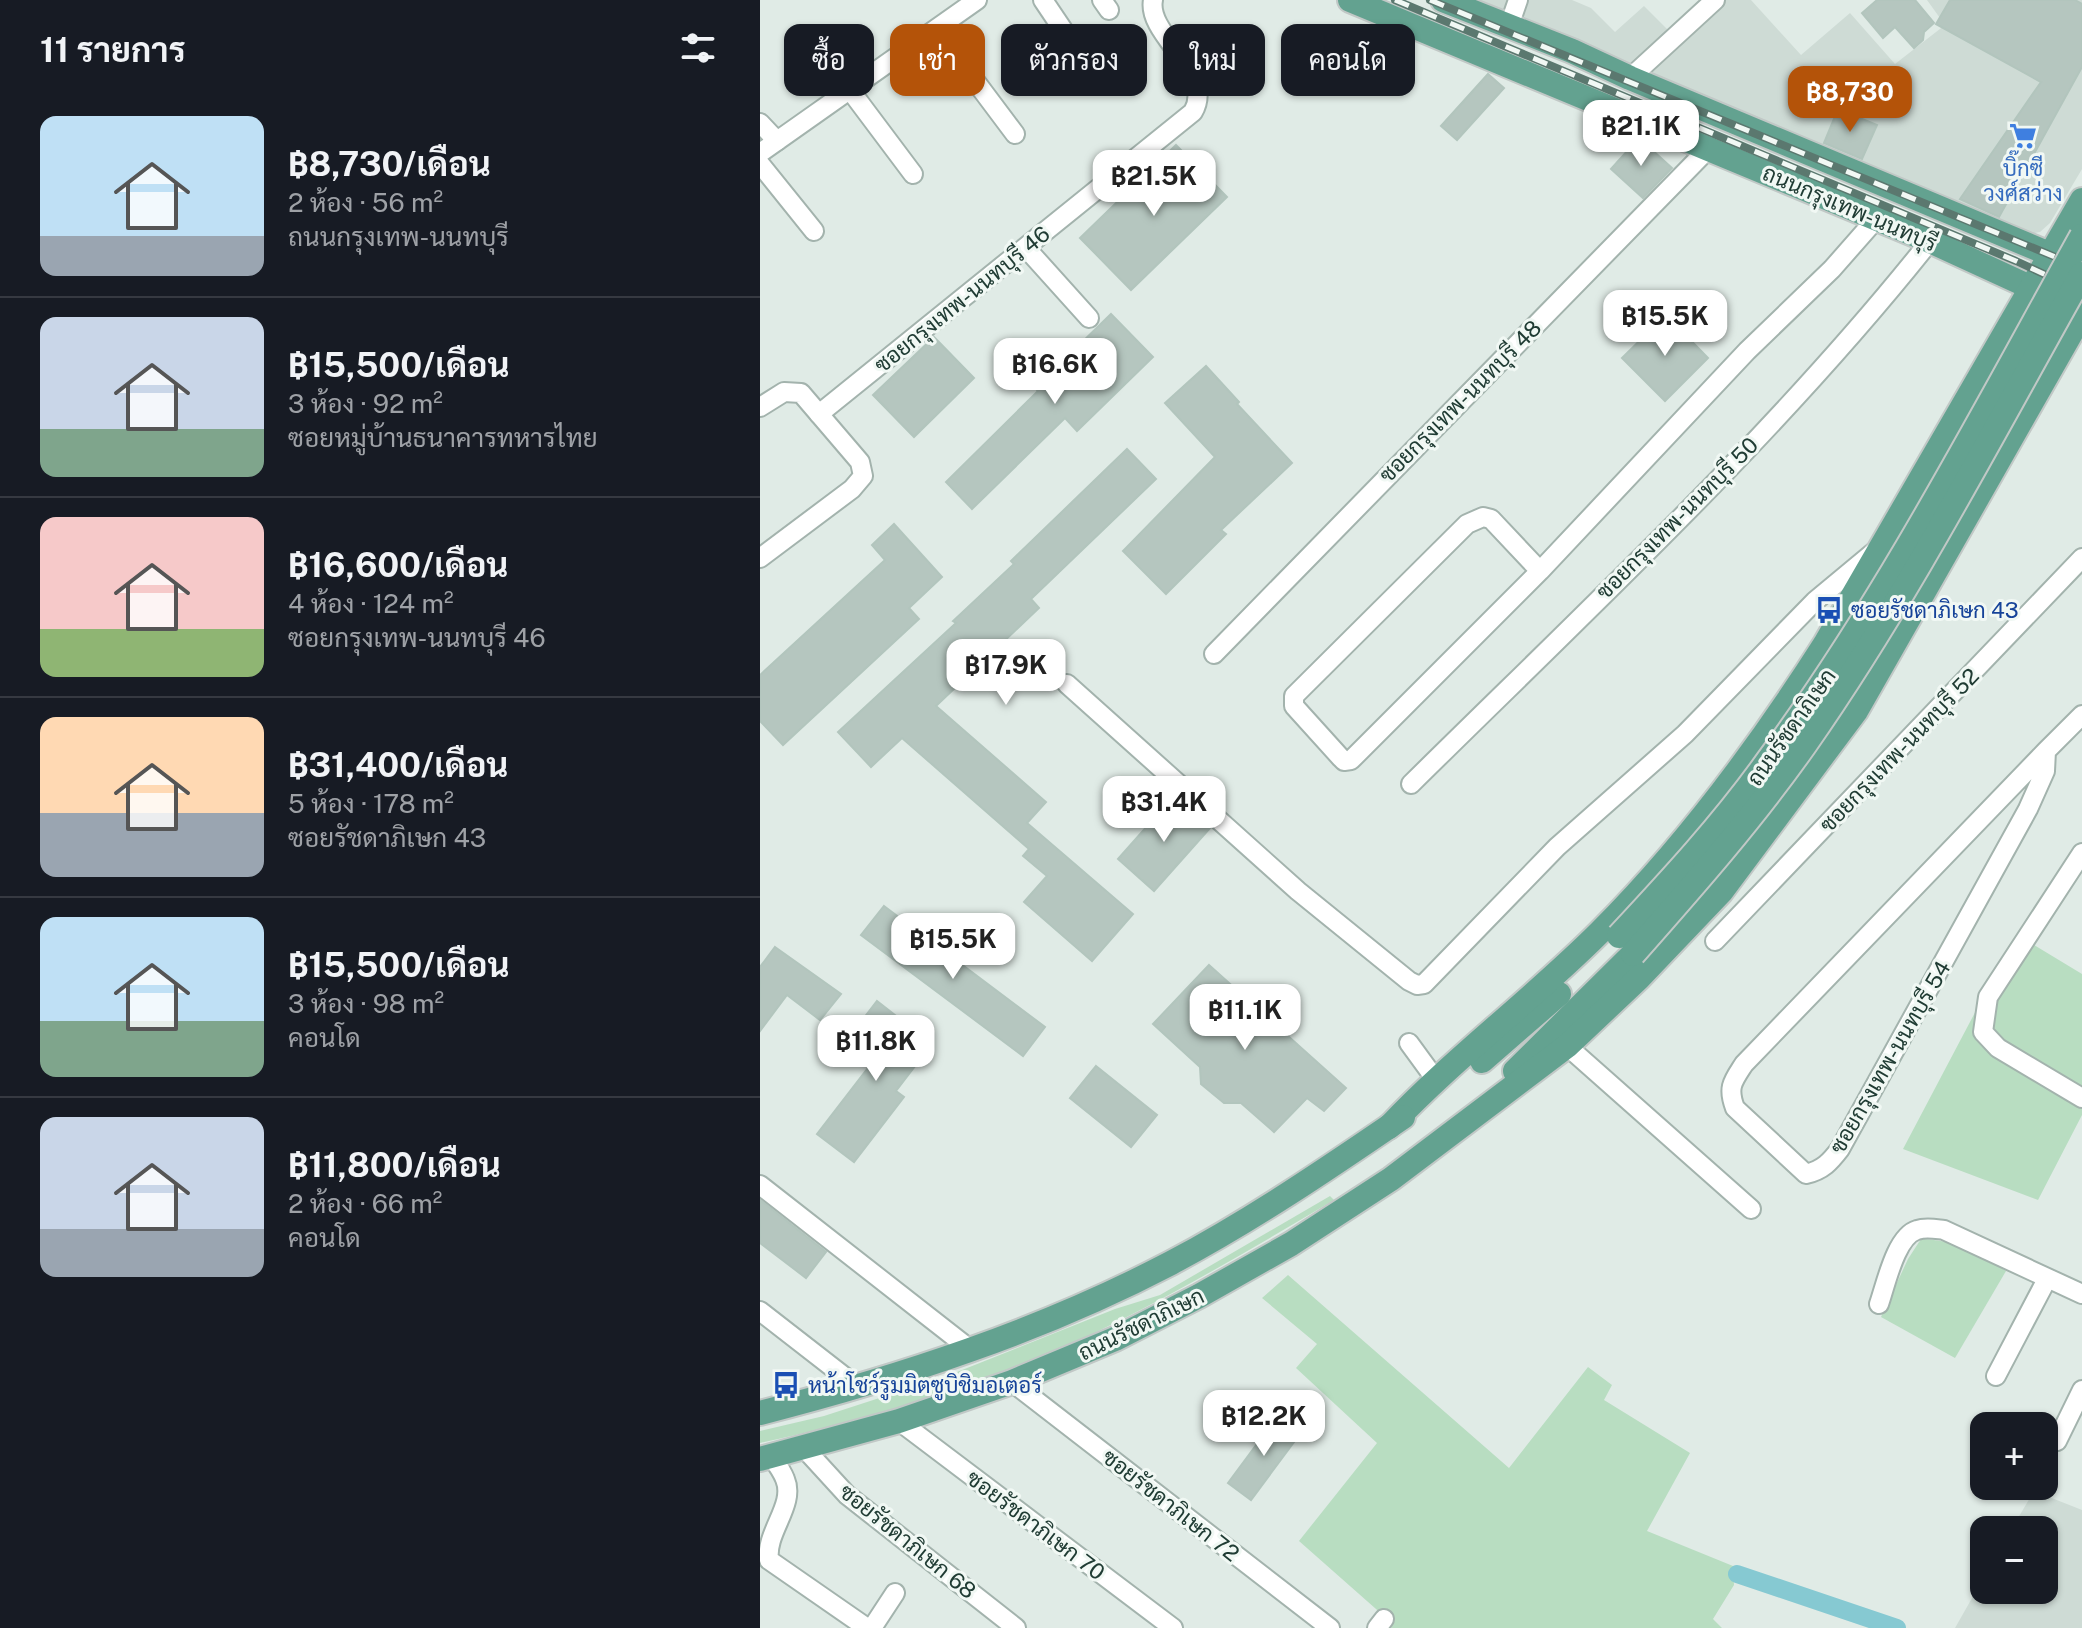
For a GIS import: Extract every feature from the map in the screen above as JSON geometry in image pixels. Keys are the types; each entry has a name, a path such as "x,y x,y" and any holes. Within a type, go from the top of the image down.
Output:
{"main road":[{"name":"ถนนกรุงเทพ-นนทบุรี","path":"1350,0 1930,241 2082,312"},
{"name":"ถนนกรุงเทพ-นนทบุรี","path":"1443,0 2053,253 2082,272"},
{"path":"1488,56 1509,26"},
{"name":"ถนนรัชดาภิเษก","path":"1389,1127 1436,1080 1532,997 1602,930 1701,819 1793,694 1882,548 2082,200"},
{"name":"ถนนรัชดาภิเษก","path":"1483,1109 1626,945 1732,809 1838,661 1913,539 2082,236"},
{"name":"ถนนรัชดาภิเษก","path":"760,1413 859,1388 971,1350 1061,1314 1168,1264 1292,1192 1458,1079 1626,945 1742,828 1837,697 1910,580 2082,272"},
{"name":"ถนนรัชดาภิเษก","path":"766,1458 899,1421 1012,1382 1115,1339 1245,1271 1391,1179 1567,1046 1679,938 1721,892 1856,711 2082,312"},
{"path":"1882,548 1913,532 1934,540 1937,550 1931,580"}],"street":[{"path":"945,24 977,0"},
{"path":"1043,0 1059,24"},
{"name":"ซอยกรุงเทพ-นนทบุรี 46","path":"819,414 1193,112 1199,102 1198,87 1154,14 1153,0"},
{"path":"1509,26 1518,0"},
{"path":"1630,78 1715,0"},
{"path":"985,94 1015,134"},
{"path":"760,153 841,96"},
{"path":"854,96 913,174"},
{"path":"760,123 777,141"},
{"name":"ซอยกรุงเทพ-นนทบุรี 48","path":"1214,654 1708,149"},
{"path":"760,164 814,231"},
{"path":"1540,571 1491,519 1483,517 1467,524 1294,696 1294,706 1344,761 1351,760 1540,571 1732,367 1832,269 1876,219"},
{"name":"ซอยกรุงเทพ-นนทบุรี 50","path":"1411,784 1680,517 1842,348 1930,241"},
{"path":"1026,248 1089,318"},
{"path":"760,407 774,397 793,391 801,393 860,462 863,476 852,489 760,558"},
{"path":"1067,684 1298,891 1409,981 1424,984 1557,847 1685,734 1815,601 1882,548"},
{"name":"ซอยกรุงเทพ-นนทบุรี 52","path":"1715,941 2082,558"},
{"name":"ซอยกรุงเทพ-นนทบุรี 54","path":"2046,751 2045,771 2028,809 1840,1149 1818,1172 1806,1174 1735,1108 1730,1094 1733,1080 1744,1064 2046,751 2082,715"},
{"path":"2082,853 1988,997 1983,1032 1998,1048 2082,1098"},
{"path":"1409,1043 1436,1080"},
{"path":"1567,1046 1751,1209"},
{"path":"760,1185 971,1350"},
{"path":"1879,1304 1901,1242 1915,1230 1944,1230 2082,1294"},
{"path":"1996,1376 2047,1279"},
{"path":"760,1311 859,1388"},
{"name":"ซอยรัชดาภิเษก 72","path":"1012,1382 1330,1628"},
{"path":"2058,1439 2082,1390"},
{"name":"ซอยรัชดาภิเษก 70","path":"899,1421 1173,1628"},
{"name":"ซอยรัชดาภิเษก 68","path":"804,1448 847,1495 1016,1628"},
{"path":"766,1458 787,1481 787,1496 767,1549 769,1560 869,1628 895,1593"}],"shaded area":[{"path":"1469,0 1572,0 1591,8 1615,32 1644,6 1670,32 1723,0 1751,0 1801,55 1850,13 1895,64 1945,25 1927,0 2082,0 2082,169 2050,223 2040,232 2024,235"},
{"path":"2029,1500 2057,1500 2082,1510 2082,1628 1955,1628 1970,1602 2058,1604 2058,1516 2019,1516"}],"green space":[{"path":"2029,942 2082,974 2082,1090 2015,1052 1995,1030 1989,1017"},
{"path":"1980,1003 1976,1031 2082,1105 2082,1115 2038,1200 1903,1149"},
{"path":"1330,1196 1334,1200 1220,1267 1063,1347 990,1378 926,1400 760,1443 760,1431 824,1416 947,1376 1115,1309 1160,1295"},
{"path":"1921,1239 1966,1248 2006,1271 1955,1358 1881,1317 1908,1259"},
{"path":"1288,1275 1509,1468 1588,1367 1612,1385 1604,1400 1690,1453 1647,1531 1733,1566 1734,1585 1713,1619 1722,1628 1391,1628 1393,1624 1299,1541 1377,1443 1296,1368 1317,1344 1262,1298"}],"building":[{"path":"1877,0 1915,0 1934,23 1914,48 1895,27 1883,38 1862,13"},
{"name":"บิ๊กซี วงศ์สว่าง","path":"1950,0 2075,0 2082,4 2082,67 1999,217 1960,199 2041,82 1936,24"},
{"path":"1488,74 1504,88 1457,140 1441,126"},
{"path":"1838,109 1877,125 1862,159 1824,143"},
{"path":"1639,138 1672,168 1643,198 1611,169"},
{"path":"1176,145 1227,197 1131,290 1080,238"},
{"path":"1111,314 1153,357 1077,431 1065,418 972,509 946,482"},
{"path":"1666,315 1708,358 1665,401 1622,358"},
{"path":"934,337 974,378 914,437 873,395"},
{"path":"1206,366 1292,463 1221,530 1226,534 1166,594 1123,551 1215,457 1165,403"},
{"path":"1127,449 1156,479 1031,599 1039,608 936,706 1046,802 1027,823 1133,914 1092,961 1024,902 1047,876 1023,856 1029,849 902,738 871,767 838,732 956,623 953,621 1014,564 1011,561"},
{"path":"894,524 942,577 909,608 919,619 783,745 760,721 760,675 885,560 872,545"},
{"path":"1174,796 1210,828 1154,891 1118,859"},
{"path":"884,906 1045,1027 1023,1056 861,935"},
{"path":"775,947 841,994 820,1020 787,995 760,1031 760,967"},
{"path":"1209,965 1346,1088 1324,1111 1307,1098 1274,1132 1241,1103 1224,1103 1201,1084 1200,1067 1153,1024"},
{"path":"877,1001 932,1044 896,1091 904,1097 854,1162 817,1134 884,1047 857,1027"},
{"path":"1096,1066 1157,1115 1131,1147 1070,1098"},
{"path":"760,1200 826,1252 806,1278 760,1243"},
{"path":"1277,1417 1300,1434 1251,1500 1228,1483"}],"waterway":[{"path":"1737,1574 1897,1628"}],"railway":[{"path":"1395,0 2016,261 2082,292"},
{"path":"1430,0 2082,268"}],"place":[{"name":"บิ๊กซี วงศ์สว่าง","path":"2023,136"},
{"name":"ซอยรัชดาภิเษก 43","path":"1829,610"},
{"name":"หน้าโชว์รูมมิตซูบิชิมอเตอร์","path":"786,1385"}]}
